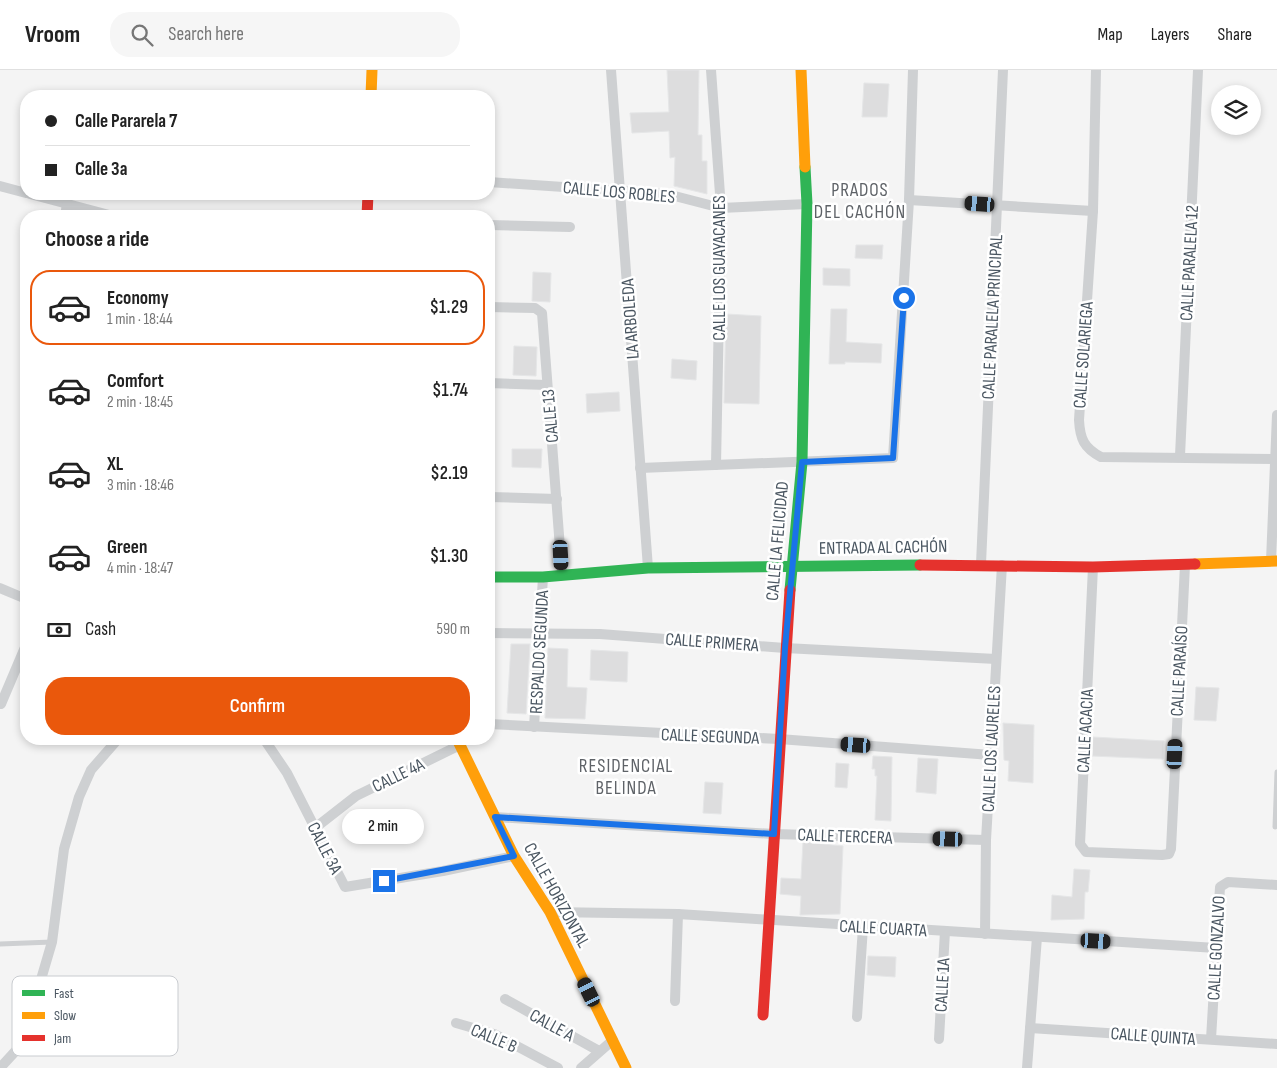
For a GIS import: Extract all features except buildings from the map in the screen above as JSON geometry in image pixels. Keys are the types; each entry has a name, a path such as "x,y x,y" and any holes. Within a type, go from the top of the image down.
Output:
{"street":[{"path":"371,90 372,70"},
{"name":"LA ARBOLEDA","path":"612,70 648,568"},
{"name":"CALLE LOS GUAYACANES","path":"711,70 721,208 716,465"},
{"name":"CALLE LA FELICIDAD","path":"763,1015 785,648 802,462 807,204 801,70"},
{"path":"640,468 893,458 909,200 913,70"},
{"name":"CALLE PARALELA PRINCIPAL","path":"981,564 1003,70"},
{"name":"CALLE SOLARIEGA","path":"1096,70 1093,211 1079,420 1083,444 1091,452 1102,457 1180,456 1275,459"},
{"name":"CALLE PARALELA 12","path":"1180,456 1198,70"},
{"name":"CALLE LOS ROBLES","path":"495,182 667,194 721,208 807,204"},
{"path":"0,186 20,191"},
{"path":"53,200 90,210"},
{"path":"909,200 1093,211"},
{"path":"66,210 67,204"},
{"path":"495,225 570,227"},
{"name":"CALLE 13","path":"495,307 540,310 562,574"},
{"path":"495,383 547,385"},
{"path":"1274,561 1277,415"},
{"path":"495,497 557,499"},
{"name":"ENTRADA AL CACHÓN","path":"495,577 543,578 562,574 648,568 981,564 1093,567 1274,561"},
{"name":"CALLE LOS LAURELES","path":"985,934 986,840 1002,565"},
{"name":"CALLE PARAÍSO","path":"1126,854 1162,856 1169,854 1185,565"},
{"name":"CALLE ACACIA","path":"1093,567 1080,844 1086,852 1126,854"},
{"name":"RESPALDO SEGUNDA","path":"534,727 543,578"},
{"path":"0,588 20,596"},
{"name":"CALLE PRIMERA","path":"495,633 600,634 785,648 996,659"},
{"path":"1,704 20,659"},
{"name":"CALLE SEGUNDA","path":"495,724 779,739 991,755"},
{"path":"42,976 52,942 64,848 79,797 91,770 113,745"},
{"name":"CALLE 3A","path":"268,745 287,773 346,887 443,871 514,856"},
{"name":"CALLE 4A","path":"315,828 356,796 452,745"},
{"name":"CALLE HORIZONTAL","path":"459,745 514,856 550,912 626,1068"},
{"name":"CALLE TERCERA","path":"495,817 774,834 986,840"},
{"name":"CALLE GONZALVO","path":"1211,1039 1220,887 1228,882 1277,886"},
{"name":"CALLE CUARTA","path":"550,912 678,914 1216,948"},
{"path":"675,1001 678,914"},
{"path":"857,1018 863,927"},
{"name":"CALLE 1A","path":"939,1039 945,931"},
{"path":"1027,1068 1037,937"},
{"name":"CALLE A","path":"505,999 599,1051"},
{"name":"CALLE B","path":"456,1023 494,1034 558,1068"},
{"name":"CALLE QUINTA","path":"1030,1028 1277,1044"},
{"path":"581,1068 613,1040"},
{"path":"0,1068 12,1055"}],"lane":[{"path":"1275,827 1277,772"},
{"path":"0,944 52,942"}],"traffic: fast":[{"path":"790,590 802,462 807,204 805,167"},
{"path":"495,577 543,577 648,568 920,565"}],"traffic: slow":[{"path":"371,90 372,70"},
{"path":"801,70 805,167"},
{"path":"1195,564 1277,561"},
{"path":"460,745 514,856 550,912 626,1068"}],"traffic: jam":[{"path":"367,210 368,200"},
{"path":"920,565 1093,567 1195,564"},
{"path":"763,1015 790,590"}],"district":[{"name":"PRADOS DEL CACHÓN","path":"860,200"},
{"name":"RESIDENCIAL BELINDA","path":"626,776"}],"route":[{"path":"384,881 514,856 495,817 774,834 791,566 802,462 893,458 895,454 904,298"}]}
